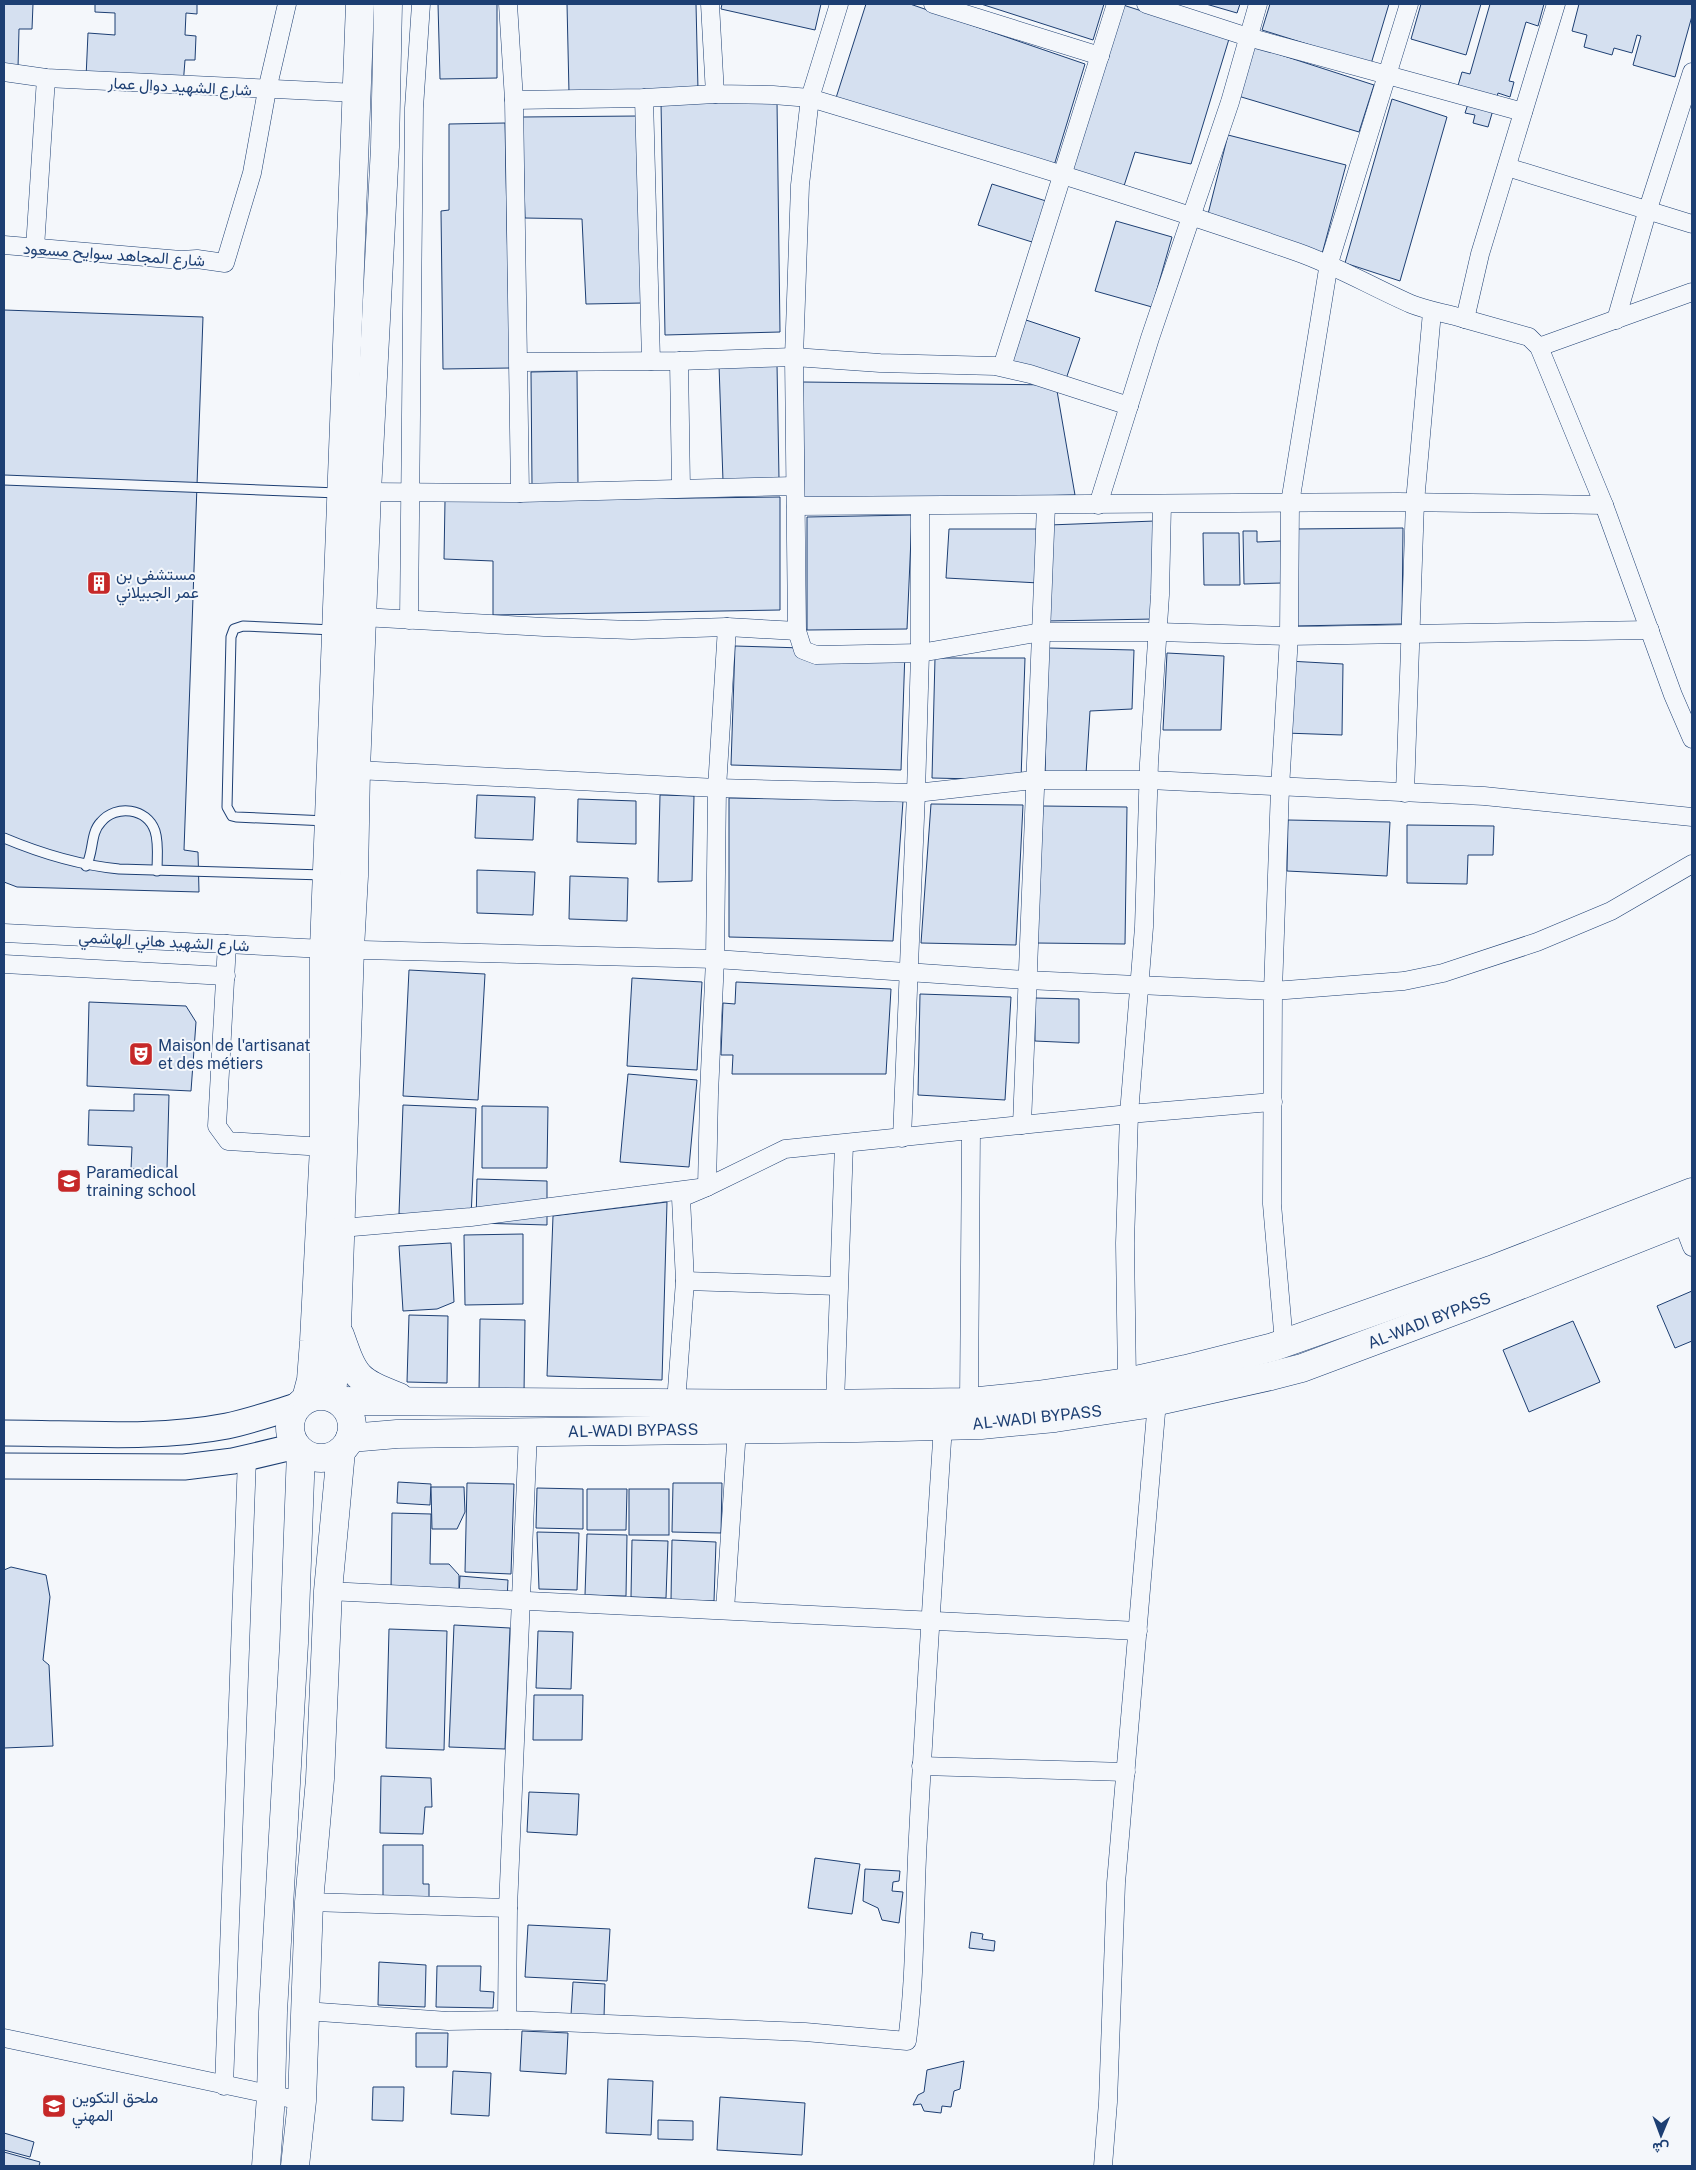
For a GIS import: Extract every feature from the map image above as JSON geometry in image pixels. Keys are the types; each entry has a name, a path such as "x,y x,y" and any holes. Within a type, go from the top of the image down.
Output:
{"main road":[{"path":"319,1401 311,1380 337,949 354,876 362,618 354,493 357,93 360,4"},
{"path":"266,2166 294,1643 299,1449 290,1430 292,1414 319,1401 338,1327 340,1228 337,949 326,875 328,822 336,630 354,493 385,147 388,4"},
{"path":"326,875 354,876"},
{"name":"AL-WADI BYPASS","path":"345,1445 397,1434 943,1426 1055,1418 1157,1401 1302,1368 1541,1264 1692,1192"},
{"name":"AL-WADI BYPASS","path":"319,1401 834,1404 969,1402 1037,1395 1127,1382 1196,1367 1284,1343 1687,1219"},
{"path":"338,1327 349,1360 364,1382 410,1402"},
{"path":"4,1433 138,1434 185,1431 226,1426 319,1401 347,1409 351,1418 352,1429 345,1445 328,1591 320,1779 309,1902 302,2101 295,2166"},
{"path":"4,1466 184,1467 299,1449 309,1455 325,1458 345,1445"}],"street":[{"path":"267,90 287,4"},
{"path":"409,620 412,494 414,108 421,4"},
{"path":"508,4 514,100 520,493"},
{"path":"710,4 715,94"},
{"path":"839,4 810,98 800,185 794,357 794,486 796,506 797,630 803,650 816,655 920,654 1042,632 1158,632 1289,636 1650,630"},
{"path":"933,4 1100,56"},
{"path":"1002,367 1116,4"},
{"path":"1146,4 1248,38 1523,112"},
{"path":"1098,505 1230,102 1258,4"},
{"path":"1284,1343 1272,1204 1273,991 1280,788 1289,636 1290,503 1329,263 1409,4"},
{"path":"1465,319 1480,254 1556,4"},
{"name":"شارع الشهيد دوال عمار","path":"4,72 46,78 357,93"},
{"path":"1616,320 1648,209 1692,72"},
{"path":"35,248 46,78"},
{"name":"شارع المجاهد سوايح مسعود","path":"4,245 181,260 197,259 225,263 252,173 267,90"},
{"path":"514,100 644,98 715,94 810,98 1062,174 1193,216 1329,263 1411,304 1432,312 1529,337 1539,347 1557,387 1604,505 1673,695 1692,739"},
{"path":"644,98 651,361"},
{"path":"1507,167 1692,224"},
{"path":"1539,347 1692,292"},
{"path":"1405,793 1415,502 1432,312"},
{"path":"519,362 679,361 794,357 880,363 1002,367 1129,406"},
{"path":"679,361 681,488"},
{"path":"354,493 520,493 794,486"},
{"path":"796,506 1415,502 1604,505"},
{"path":"1022,1125 1026,980 1046,504"},
{"path":"1127,1382 1125,1243 1129,1114 1144,927 1162,504"},
{"path":"902,1138 920,654 920,506"},
{"path":"362,618 632,630 727,627 797,630"},
{"path":"707,1187 715,960 717,788 727,627"},
{"path":"356,770 717,788 916,793 1034,780 1149,780 1280,788 1484,796 1692,817"},
{"name":"شارع الشهيد هاني الهاشمي","path":"4,933 337,949 715,960 1026,980 1273,991 1404,981 1443,974 1537,942 1611,911 1692,864"},
{"path":"227,944 217,1126 228,1140 324,1147"},
{"path":"4,964 226,976"},
{"path":"676,1402 685,1281 681,1198 785,1149 1129,1114 1273,1102"},
{"path":"969,1402 971,1130"},
{"path":"834,1404 844,1144"},
{"path":"340,1228 471,1217 707,1187"},
{"path":"1687,1219 1692,1247"},
{"path":"685,1281 838,1286"},
{"path":"1103,2166 1108,2102 1116,1883 1157,1401"},
{"path":"305,2011 448,2021 507,2020 805,2032 908,2042 912,1998 921,1766 943,1426"},
{"path":"725,1610 737,1429"},
{"path":"507,2020 508,1908 528,1432"},
{"path":"224,2086 247,1458"},
{"path":"328,1591 1138,1631"},
{"path":"921,1766 1126,1772"},
{"path":"309,1902 508,1908"},
{"path":"4,2038 271,2096 302,2101"}],"lane":[{"path":"4,480 354,493"},
{"path":"328,822 241,818 232,816 228,811 230,637 234,629 242,626 336,630"},
{"path":"86,866 91,855 94,833 100,823 108,815 118,811 130,810 144,817 155,831 157,871"},
{"path":"4,838 53,857 86,866 157,871 326,875"}],"building":[{"path":"4,4 33,4 32,29 19,29 18,68 4,76"},
{"path":"95,4 197,4 197,14 186,13 185,35 196,36 195,60 185,60 183,86 86,78 88,33 115,35 115,13 95,12"},
{"path":"438,4 497,4 497,78 440,79"},
{"path":"567,4 696,4 698,90 569,93"},
{"path":"722,4 821,4 815,30 721,9"},
{"path":"866,4 910,4 1085,64 1053,169 835,101"},
{"path":"981,4 1104,4 1093,40"},
{"path":"1120,4 1229,39 1191,164 1135,152 1123,189 1069,172"},
{"path":"1206,4 1240,4 1237,13"},
{"path":"1270,4 1389,4 1371,64 1262,30"},
{"path":"1421,4 1481,4 1466,55 1411,39"},
{"path":"1490,4 1544,4 1538,26 1526,22 1509,81 1514,82 1510,97 1498,93 1488,127 1473,123 1475,115 1465,113 1469,101 1455,96 1462,72 1470,74"},
{"path":"1579,4 1692,4 1692,16 1675,77 1633,65 1641,36 1637,35 1632,53 1614,48 1612,55 1584,47 1587,35 1572,31"},
{"path":"1250,45 1374,85 1359,132 1238,96"},
{"path":"1392,99 1447,117 1400,281 1345,263"},
{"path":"777,101 780,332 665,335 661,102"},
{"path":"638,116 643,303 586,304 582,219 525,218 522,117"},
{"path":"505,123 510,368 443,369 441,211 449,210 449,124"},
{"path":"1228,135 1346,165 1322,254 1207,218"},
{"path":"992,184 1046,201 1032,242 978,225"},
{"path":"1116,221 1172,237 1152,307 1095,291"},
{"name":"مستشفى بن عمر الجبيلاني","path":"4,310 203,317 184,850 198,852 199,892 17,887 4,882"},
{"path":"1023,319 1080,338 1066,379 1011,363"},
{"path":"777,364 779,479 723,481 719,365"},
{"path":"577,371 578,485 532,485 531,372"},
{"path":"803,382 1056,385 1075,495 804,501"},
{"path":"780,497 780,610 493,615 493,561 444,559 445,501"},
{"path":"912,515 907,629 807,630 807,517"},
{"path":"1155,521 1154,619 1047,621 1049,525"},
{"path":"1403,528 1402,624 1293,626 1294,529"},
{"path":"949,529 1040,529 1039,583 946,578"},
{"path":"1243,531 1257,531 1257,542 1281,541 1282,583 1244,584"},
{"path":"1203,533 1239,533 1240,585 1204,585"},
{"path":"735,646 905,651 901,770 731,765"},
{"path":"1048,648 1134,650 1132,709 1090,711 1086,774 1045,773"},
{"path":"1167,653 1224,656 1221,730 1163,730"},
{"path":"935,658 1025,658 1021,780 932,778"},
{"path":"1288,661 1343,664 1342,735 1285,733"},
{"path":"477,795 535,797 533,840 475,838"},
{"path":"660,795 694,796 692,881 658,882"},
{"path":"729,798 903,801 893,941 729,937"},
{"path":"578,799 636,801 636,844 577,842"},
{"path":"931,804 1023,805 1016,945 921,943"},
{"path":"1043,806 1127,807 1125,944 1036,943"},
{"path":"1288,820 1390,822 1387,876 1287,871"},
{"path":"1407,825 1494,826 1493,855 1468,855 1467,884 1407,883"},
{"path":"477,870 535,872 533,915 477,913"},
{"path":"570,876 628,878 627,921 569,919"},
{"path":"409,970 485,974 478,1100 403,1096"},
{"path":"632,978 702,982 697,1070 627,1066"},
{"path":"736,982 891,989 886,1074 732,1074 733,1055 721,1055 723,1003 735,1004"},
{"path":"920,994 1011,997 1005,1100 918,1095"},
{"path":"1035,998 1079,999 1079,1043 1035,1041"},
{"name":"Maison de l'artisanat et des métiers","path":"89,1002 186,1006 196,1022 191,1091 87,1086"},
{"path":"628,1074 697,1080 689,1167 620,1162"},
{"path":"134,1094 169,1095 167,1170 131,1169 132,1147 88,1145 89,1110 134,1111"},
{"path":"403,1105 476,1108 471,1217 399,1214"},
{"path":"482,1106 548,1107 547,1168 482,1168"},
{"path":"477,1179 547,1181 547,1225 476,1223"},
{"path":"667,1202 662,1380 547,1376 553,1216"},
{"path":"523,1234 523,1304 465,1305 464,1235"},
{"path":"451,1243 454,1302 437,1309 403,1311 399,1246"},
{"path":"1692,1291 1692,1341 1675,1348 1657,1306"},
{"path":"409,1315 448,1316 447,1383 407,1382"},
{"path":"480,1319 525,1320 524,1393 479,1392"},
{"path":"1573,1321 1600,1382 1529,1412 1503,1350"},
{"path":"398,1482 431,1484 430,1505 397,1503"},
{"path":"467,1483 514,1484 511,1574 465,1572"},
{"path":"673,1483 722,1483 721,1533 672,1532"},
{"path":"431,1487 464,1487 465,1512 457,1529 432,1529"},
{"path":"537,1488 583,1489 583,1529 536,1528"},
{"path":"587,1489 627,1489 626,1530 587,1530"},
{"path":"629,1489 669,1489 669,1535 629,1535"},
{"path":"392,1513 431,1514 430,1564 449,1564 459,1575 459,1592 391,1591"},
{"path":"537,1532 579,1533 577,1590 539,1589"},
{"path":"587,1534 627,1535 626,1596 585,1595"},
{"path":"632,1540 668,1541 666,1598 631,1597"},
{"path":"672,1540 716,1542 714,1601 671,1600"},
{"path":"11,1567 46,1575 50,1597 43,1660 49,1665 53,1746 4,1748 4,1570"},
{"path":"460,1576 508,1580 507,1601 459,1597"},
{"path":"454,1625 510,1628 505,1749 449,1747"},
{"path":"389,1629 447,1631 444,1750 386,1748"},
{"path":"538,1631 573,1632 571,1689 536,1688"},
{"path":"534,1695 583,1695 582,1740 533,1740"},
{"path":"381,1776 431,1778 432,1807 425,1807 423,1834 380,1833"},
{"path":"529,1792 579,1794 577,1835 527,1832"},
{"path":"383,1845 423,1845 423,1884 429,1884 429,1906 383,1898"},
{"path":"815,1858 860,1864 852,1914 808,1908"},
{"path":"865,1869 900,1871 899,1881 893,1882 892,1891 903,1892 899,1923 882,1920 878,1908 863,1901"},
{"path":"528,1925 610,1929 607,1981 525,1977"},
{"path":"971,1932 983,1934 982,1939 995,1941 994,1951 969,1948"},
{"path":"379,1962 426,1965 425,2007 378,2005"},
{"path":"437,1966 481,1966 480,1991 494,1992 493,2008 436,2007"},
{"path":"573,1982 605,1984 604,2017 571,2015"},
{"path":"522,2031 568,2033 566,2074 520,2071"},
{"path":"416,2033 448,2033 447,2067 416,2067"},
{"path":"964,2061 960,2089 954,2091 951,2107 942,2106 941,2113 924,2111 921,2104 913,2105 918,2095 924,2092 927,2070"},
{"path":"453,2071 491,2073 489,2116 451,2114"},
{"path":"608,2079 653,2081 651,2135 606,2133"},
{"path":"373,2087 404,2087 403,2121 372,2120"},
{"path":"720,2097 805,2103 802,2155 717,2150"},
{"path":"658,2120 693,2121 693,2140 658,2139"},
{"path":"4,2133 34,2142 30,2157 4,2150"},
{"path":"4,2152 40,2162 39,2166 4,2166"}],"place":[{"name":"مستشفى بن عمر الجبيلاني","path":"99,583"},
{"name":"Maison de l'artisanat et des métiers","path":"141,1054"},
{"name":"Paramedical training school","path":"69,1181"},
{"name":"ملحق التكوين المهني","path":"54,2106"}]}
